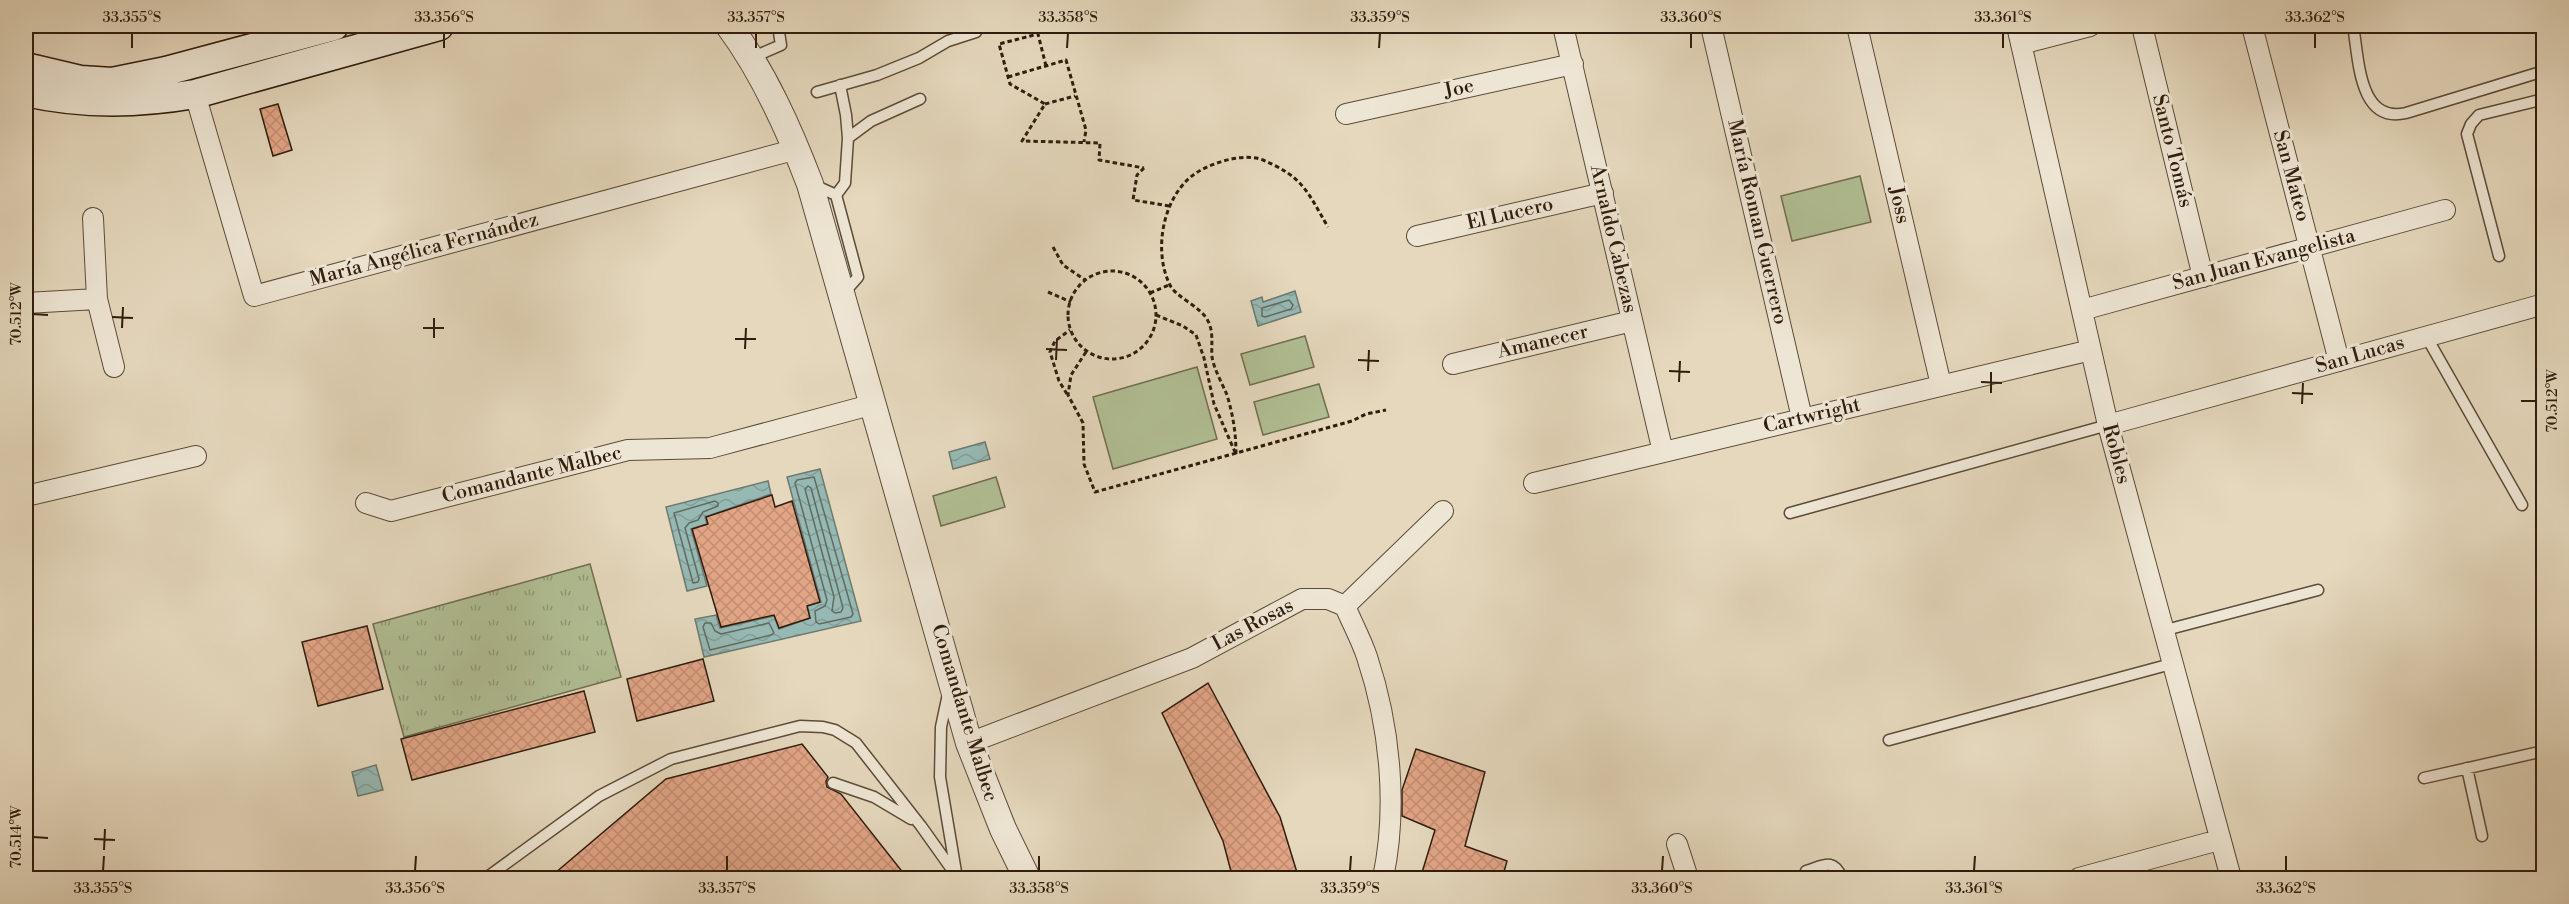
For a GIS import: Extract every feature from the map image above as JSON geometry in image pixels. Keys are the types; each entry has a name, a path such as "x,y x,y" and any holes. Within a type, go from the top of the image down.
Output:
{"main road":[{"path":"26,67 81,80 112,82 166,71 334,26"},
{"path":"26,92 90,102 122,103 195,94 439,26"}],"street":[{"name":"Comandante Malbec","path":"729,26 750,58 797,149 810,184 969,743 1003,829 1027,879"},
{"name":"Arnaldo Cabezas","path":"1563,26 1663,452"},
{"name":"María Roman Guerrero","path":"1711,26 1802,418"},
{"name":"Joss","path":"1857,26 1941,385"},
{"path":"2019,35 2090,26"},
{"name":"Santo Tomás","path":"2142,26 2203,277"},
{"name":"San Mateo","path":"2252,26 2339,361"},
{"name":"Robles","path":"2019,35 2108,425 2231,879"},
{"name":"Joe","path":"1346,114 1572,64"},
{"name":"María Angélica Fernández","path":"195,94 254,296 797,149"},
{"name":"El Lucero","path":"1417,236 1603,193"},
{"name":"San Juan Evangelista","path":"2082,310 2445,210"},
{"path":"93,218 97,299 114,367"},
{"path":"26,303 97,299"},
{"name":"San Lucas","path":"2108,425 2544,304"},
{"name":"Amanecer","path":"1453,364 1632,321"},
{"name":"Cartwright","path":"1534,483 2091,350"},
{"name":"Comandante Malbec","path":"366,503 391,511 628,450 710,448 874,404"},
{"path":"26,496 196,456"},
{"path":"1383,879 1392,806 1384,726 1367,657 1345,606 1443,511"},
{"name":"Las Rosas","path":"969,743 1192,658 1302,599 1328,599 1345,606"},
{"path":"2079,879 2219,840"},
{"path":"1677,844 1688,879"}],"lane":[{"path":"750,58 781,45 778,26"},
{"path":"2353,26 2366,95 2376,108 2390,114 2406,113 2544,71"},
{"path":"817,92 920,58 948,41 976,32"},
{"path":"836,195 845,183 848,138 840,85"},
{"path":"848,138 872,121 920,99"},
{"path":"2499,256 2466,134 2479,115 2544,99"},
{"path":"810,184 836,195"},
{"path":"836,195 858,277 843,295"},
{"path":"2426,336 2522,505"},
{"path":"1790,513 2108,425"},
{"path":"2162,631 2318,590"},
{"path":"1889,740 2171,664"},
{"path":"952,680 941,727 940,777 957,877"},
{"path":"486,879 599,796 670,759 800,726 835,730 856,743 921,826 957,877"},
{"path":"2424,778 2544,751"},
{"path":"2466,768 2482,836"},
{"path":"833,783 874,797 921,826"},
{"path":"1806,871 1833,865 1838,869 1842,879"}],"path":[{"path":"1044,104 1010,84 999,45 1038,34 1046,66"},
{"path":"1008,77 1066,60 1086,130 1084,142"},
{"path":"1075,96 1044,104 1022,141 1100,143 1099,160 1144,168 1137,175 1133,200 1169,206"},
{"path":"1236,454 1236,428 1228,398 1212,358 1213,339 1208,319 1169,285 1162,252 1169,206 1179,189 1194,174 1215,162 1258,158 1298,178 1328,226"},
{"path":"1053,247 1063,265 1085,280"},
{"path":"1105,271 1123,272 1141,282 1150,293 1156,315 1155,327 1146,343 1137,352 1123,358 1106,359 1086,352 1078,344 1070,330 1067,316 1072,296 1085,280 1105,271"},
{"path":"1150,293 1169,285"},
{"path":"1048,292 1071,302"},
{"path":"1156,315 1183,326 1196,335 1204,357 1214,404 1236,454"},
{"path":"1070,330 1055,341 1050,352 1059,381 1083,423 1084,464 1095,492 1386,410"},
{"path":"1068,395 1071,375 1086,352"},
{"path":"1204,357 1212,358"}],"green space":[{"path":"1860,176 1871,222 1792,241 1781,196"},
{"path":"1305,336 1314,367 1250,385 1241,354"},
{"path":"1197,367 1217,439 1113,469 1093,397"},
{"path":"1319,384 1329,417 1263,435 1254,402"},
{"path":"996,477 1005,507 941,526 933,496"},
{"path":"590,564 621,677 404,737 373,624"}],"water":[{"path":"1295,291 1301,312 1258,326 1251,301 1262,297 1263,302"},
{"path":"985,442 990,459 953,469 949,452"},
{"path":"820,469 861,621 704,657 695,619 716,615 720,628 774,616 779,629 810,618 807,606 821,602 787,477"},
{"path":"768,481 771,494 705,517 707,524 691,529 707,586 687,591 666,507"},
{"path":"376,765 383,790 358,796 352,772"}],"building":[{"path":"278,104 292,150 273,156 260,109"},
{"path":"772,495 775,507 792,501 820,602 807,606 810,618 779,628 774,615 721,627 692,529 708,524 706,517"},
{"path":"367,626 383,689 318,706 302,642"},
{"path":"703,659 714,701 637,721 627,679"},
{"path":"1208,683 1280,817 1299,879 1233,879 1223,841 1162,713"},
{"path":"584,691 595,732 412,780 401,739"},
{"path":"802,744 828,777 827,787 841,794 908,879 548,879 666,779"},
{"path":"1416,749 1485,772 1465,846 1507,861 1502,879 1420,879 1435,830 1402,816 1402,790"}]}
